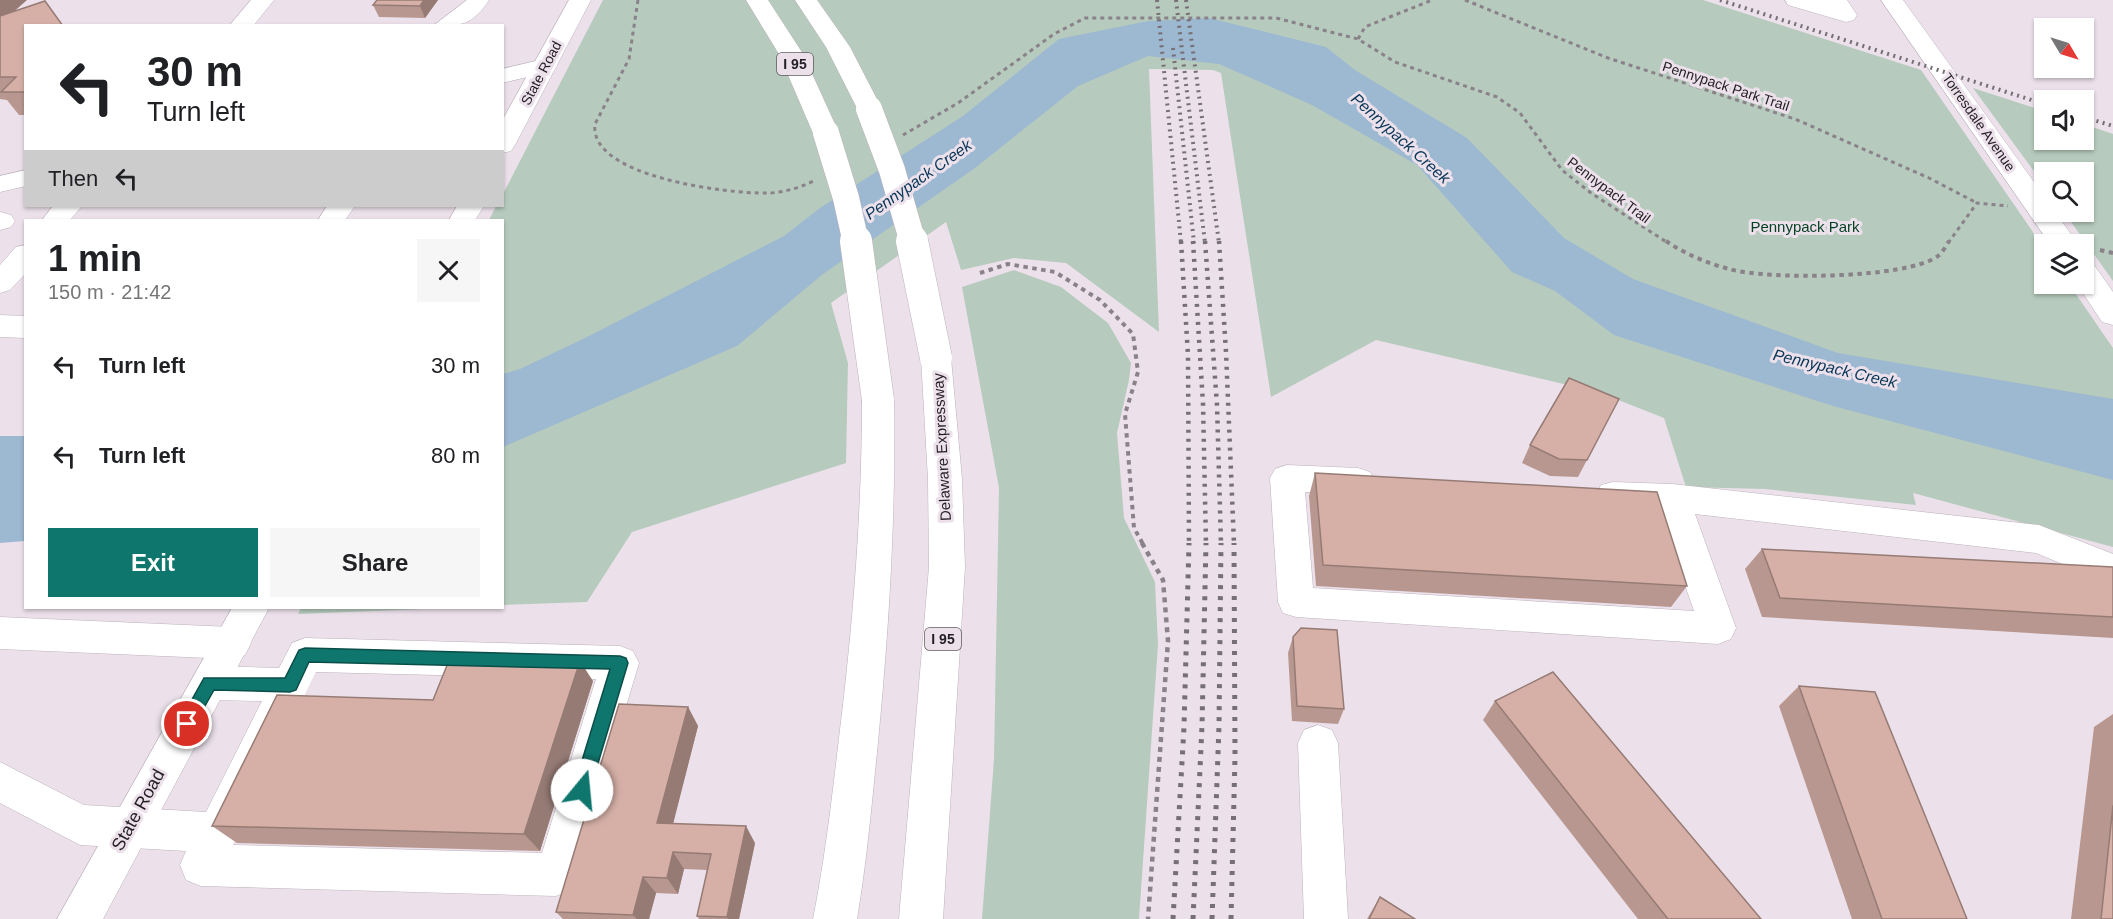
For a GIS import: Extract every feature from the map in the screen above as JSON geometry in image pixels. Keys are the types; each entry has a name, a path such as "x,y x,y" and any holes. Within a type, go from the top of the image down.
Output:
{"main road":[{"path":"242,24 263,0"},
{"name":"State Road","path":"504,141 580,0"},
{"name":"I 95","path":"757,0 791,54 837,161 857,248 870,320 878,400 880,476 874,582 843,877 835,919"},
{"name":"Delaware Expressway","path":"806,0 838,47 869,108 886,148 916,249 936,358 945,479 947,567 921,919"},
{"path":"1796,0 1846,15 1836,0"},
{"name":"Torresdale Avenue","path":"1892,0 2057,234"},
{"path":"445,24 471,2"},
{"path":"504,76 545,66"},
{"path":"0,184 24,178"},
{"path":"0,192 24,196"},
{"path":"56,219 67,207"},
{"path":"0,283 24,256"},
{"path":"2094,266 2113,315"},
{"path":"0,326 24,327"},
{"path":"1392,483 1287,478 1296,602 1718,628 1672,498"},
{"path":"1579,493 1672,498 2038,539 2113,570"},
{"name":"State Road","path":"79,919 250,609"},
{"path":"0,633 232,643"},
{"path":"305,655 620,663 556,875 201,865 217,832 305,655"},
{"path":"210,683 290,685"},
{"path":"1318,743 1326,919"},
{"path":"0,781 80,825 217,832"}],"path":[{"path":"1358,39 1365,27 1432,0"},
{"name":"Pennypack Park Trail","path":"1465,0 1608,58 1795,119 1929,178 1977,203"},
{"name":"Pennypack Trail","path":"1085,18 1276,18 1358,39 1395,62 1497,97 1513,106 1562,170 1591,193 1684,253 1731,270 1803,278 1908,268 1938,256 1977,203"},
{"path":"1977,203 2014,206"},
{"path":"2094,260 2113,253"},
{"path":"980,273 1008,264 1055,272 1100,300 1133,334 1138,372 1125,414 1134,528 1163,580 1168,641 1148,919"}],"green space":[{"name":"Pennypack Park","path":"603,0 1703,0 1921,70 2034,234 2034,294 2076,294 2113,348 2113,547 1913,493 1916,505 1765,489 1686,487 1664,418 1598,392 1376,340 1271,397 1221,73 1213,70 1149,69 1159,332 1066,263 1014,258 961,270 946,222 831,303 848,363 846,463 632,532 587,602 504,605 504,219 490,219 496,207 504,207 504,192"},
{"path":"1973,88 2034,108 2034,150 2094,150 2094,127 2113,134 2113,281 2094,254 2094,234 2080,234 2071,222 2094,222 2094,162 2034,162 2034,171"},
{"path":"1014,270 1061,287 1108,323 1131,363 1117,433 1124,518 1155,582 1158,645 1139,919 982,919 994,759 999,488 962,287"},
{"path":"300,609 425,609 298,614"}],"water":[{"name":"Pennypack Creek","path":"1209,18 1326,47 1355,70 1467,138 1564,238 1633,279 1838,353 2113,399 2113,480 1833,406 1614,335 1555,291 1512,272 1417,165 1312,105 1219,64 1148,56 1078,86 975,168 823,274 737,346 504,447 504,374 520,369 589,336 784,236 820,208 963,116 1059,39 1148,21"},
{"path":"0,436 24,436 24,541 0,543"}],"building":[{"path":"377,0 424,0 420,6 373,5"},
{"path":"45,1 62,24 24,24 24,92 1,92 16,77 0,77 0,16"},
{"path":"1569,378 1619,399 1587,460 1559,459 1530,445"},
{"path":"1315,473 1657,492 1687,586 1323,565"},
{"path":"1762,549 2113,567 2113,617 1780,598"},
{"path":"1301,628 1337,630 1344,709 1297,706 1293,637"},
{"path":"450,658 580,661 524,834 212,826 277,695 433,700"},
{"path":"1553,672 1761,919 1668,919 1495,701"},
{"path":"1799,686 1875,692 1967,919 1882,919"},
{"path":"619,704 688,707 657,823 746,826 727,917 697,916 711,854 673,852 667,878 643,877 633,915 556,912"},
{"path":"2113,805 2113,919 2101,919"},
{"path":"1380,897 1415,919 1369,919"}],"railway":[{"path":"1157,0 1181,243"},
{"path":"1176,0 1205,243"},
{"path":"1186,0 1219,243"},
{"path":"1720,0 2034,101"},
{"path":"1173,48 1194,243"},
{"path":"2094,120 2113,126"},
{"path":"1181,241 1188,355 1189,543"},
{"path":"1193,241 1203,404 1206,543"},
{"path":"1205,241 1217,405 1221,544"},
{"path":"1219,241 1234,544"},
{"path":"1173,919 1184,727 1189,543"},
{"path":"1193,919 1202,726 1206,543"},
{"path":"1231,919 1235,757 1234,543"},
{"path":"1212,919 1219,726 1221,544"}],"route":[{"path":"187,724 210,683 290,685 305,655 620,663 582,790"}]}
